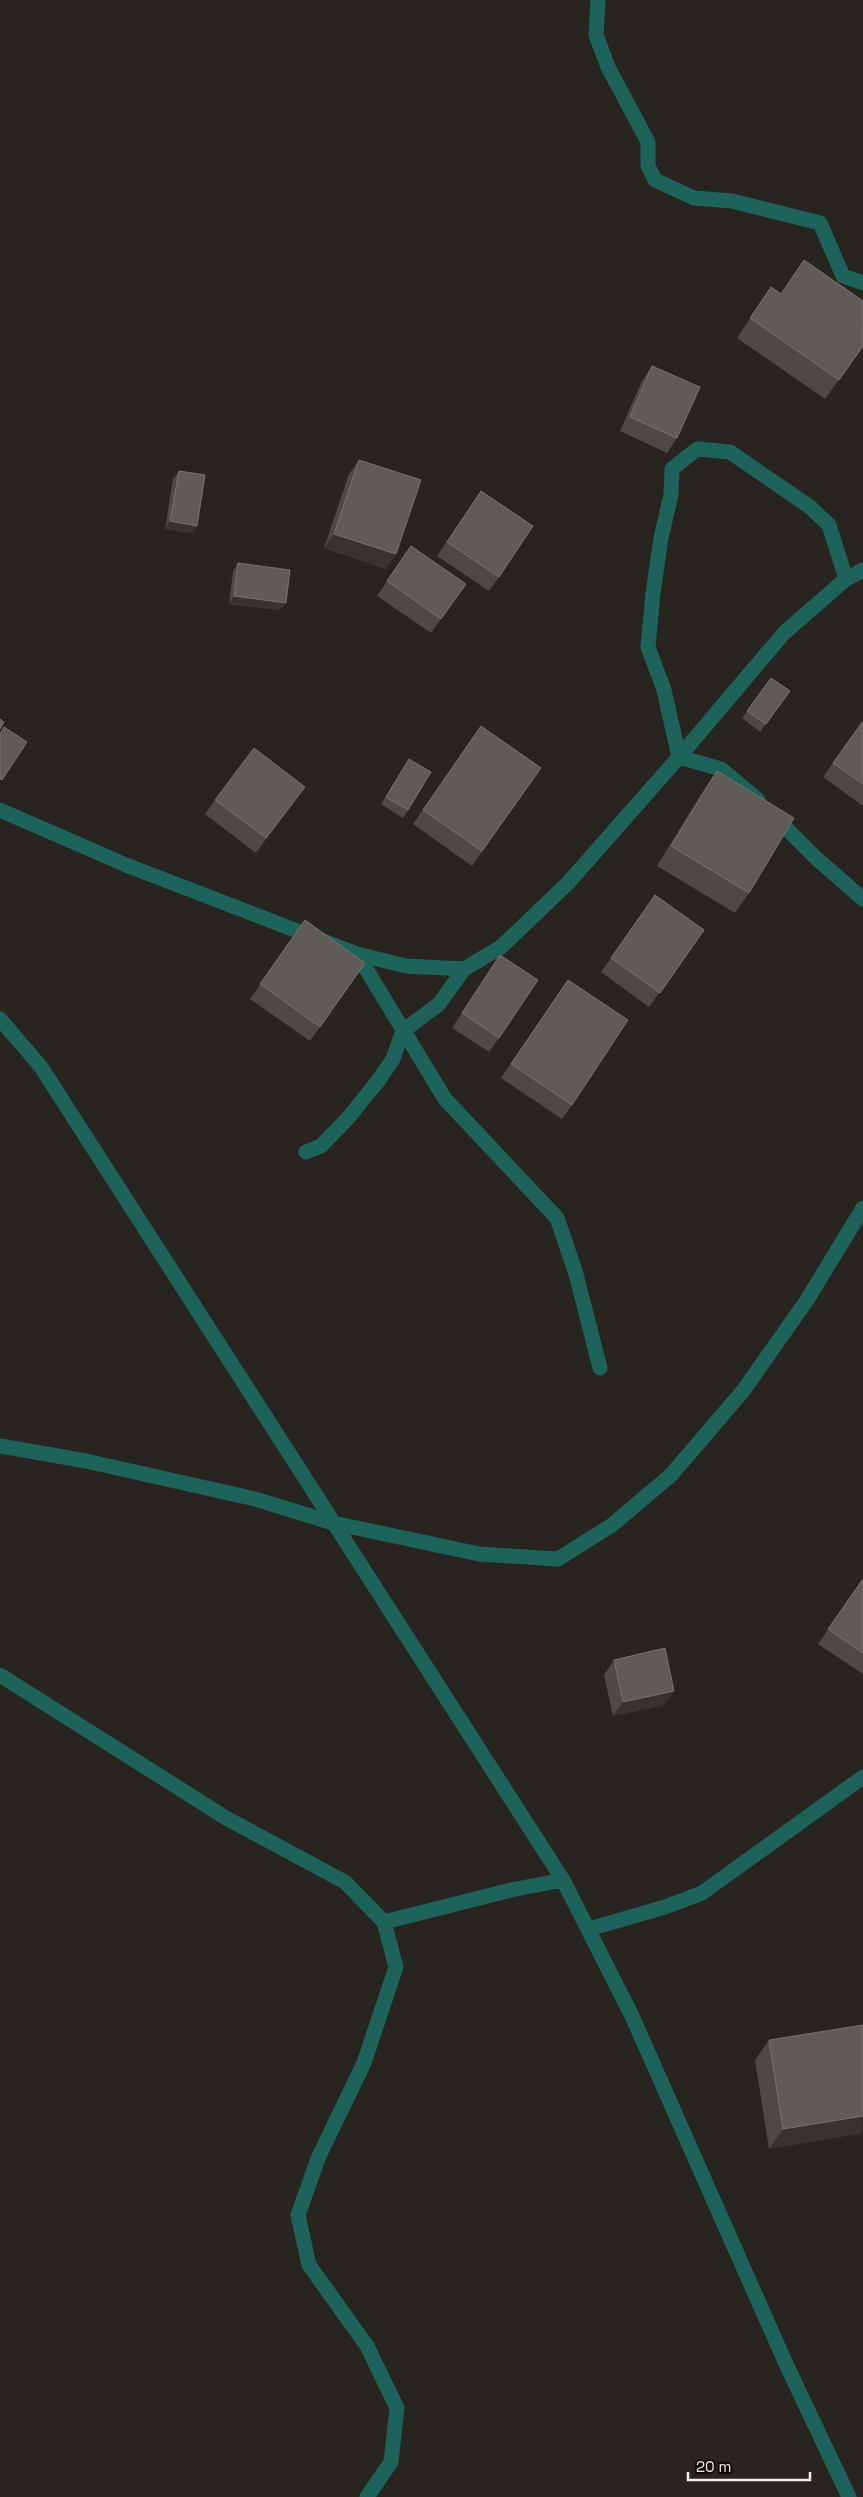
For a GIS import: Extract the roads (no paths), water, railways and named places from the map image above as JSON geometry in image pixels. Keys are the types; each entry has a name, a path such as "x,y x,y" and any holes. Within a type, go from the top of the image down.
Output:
{"street":[{"path":"598,0 596,35 608,67 648,142 648,166 655,180 694,198 732,201 820,223 842,276 863,283"},
{"path":"679,757 664,690 648,647 661,538 671,495 672,469 697,449 730,452 803,503 829,525 846,579"},
{"path":"306,1152 321,1146 378,1081 393,1058 403,1031 439,1004 464,968 501,947 568,883 679,757 784,633 846,579 863,570"},
{"path":"679,757 721,770 758,799 816,858 863,899"},
{"path":"0,810 126,865 358,954 406,966 464,968"},
{"path":"358,954 445,1099 557,1218 576,1274 600,1368"},
{"path":"0,1019 41,1067 563,1880 632,2016 786,2364 848,2497"},
{"path":"0,1446 86,1462 255,1499 333,1523 479,1554 558,1559 612,1525 677,1468 743,1391 807,1300 863,1208"},
{"path":"0,1675 226,1818 345,1882 384,1922 396,1967 364,2063 319,2156 298,2215 309,2265 367,2346 397,2408 391,2462 367,2497"},
{"path":"589,1929 665,1907 702,1892 863,1777"},
{"path":"384,1922 511,1890 563,1880"}]}
